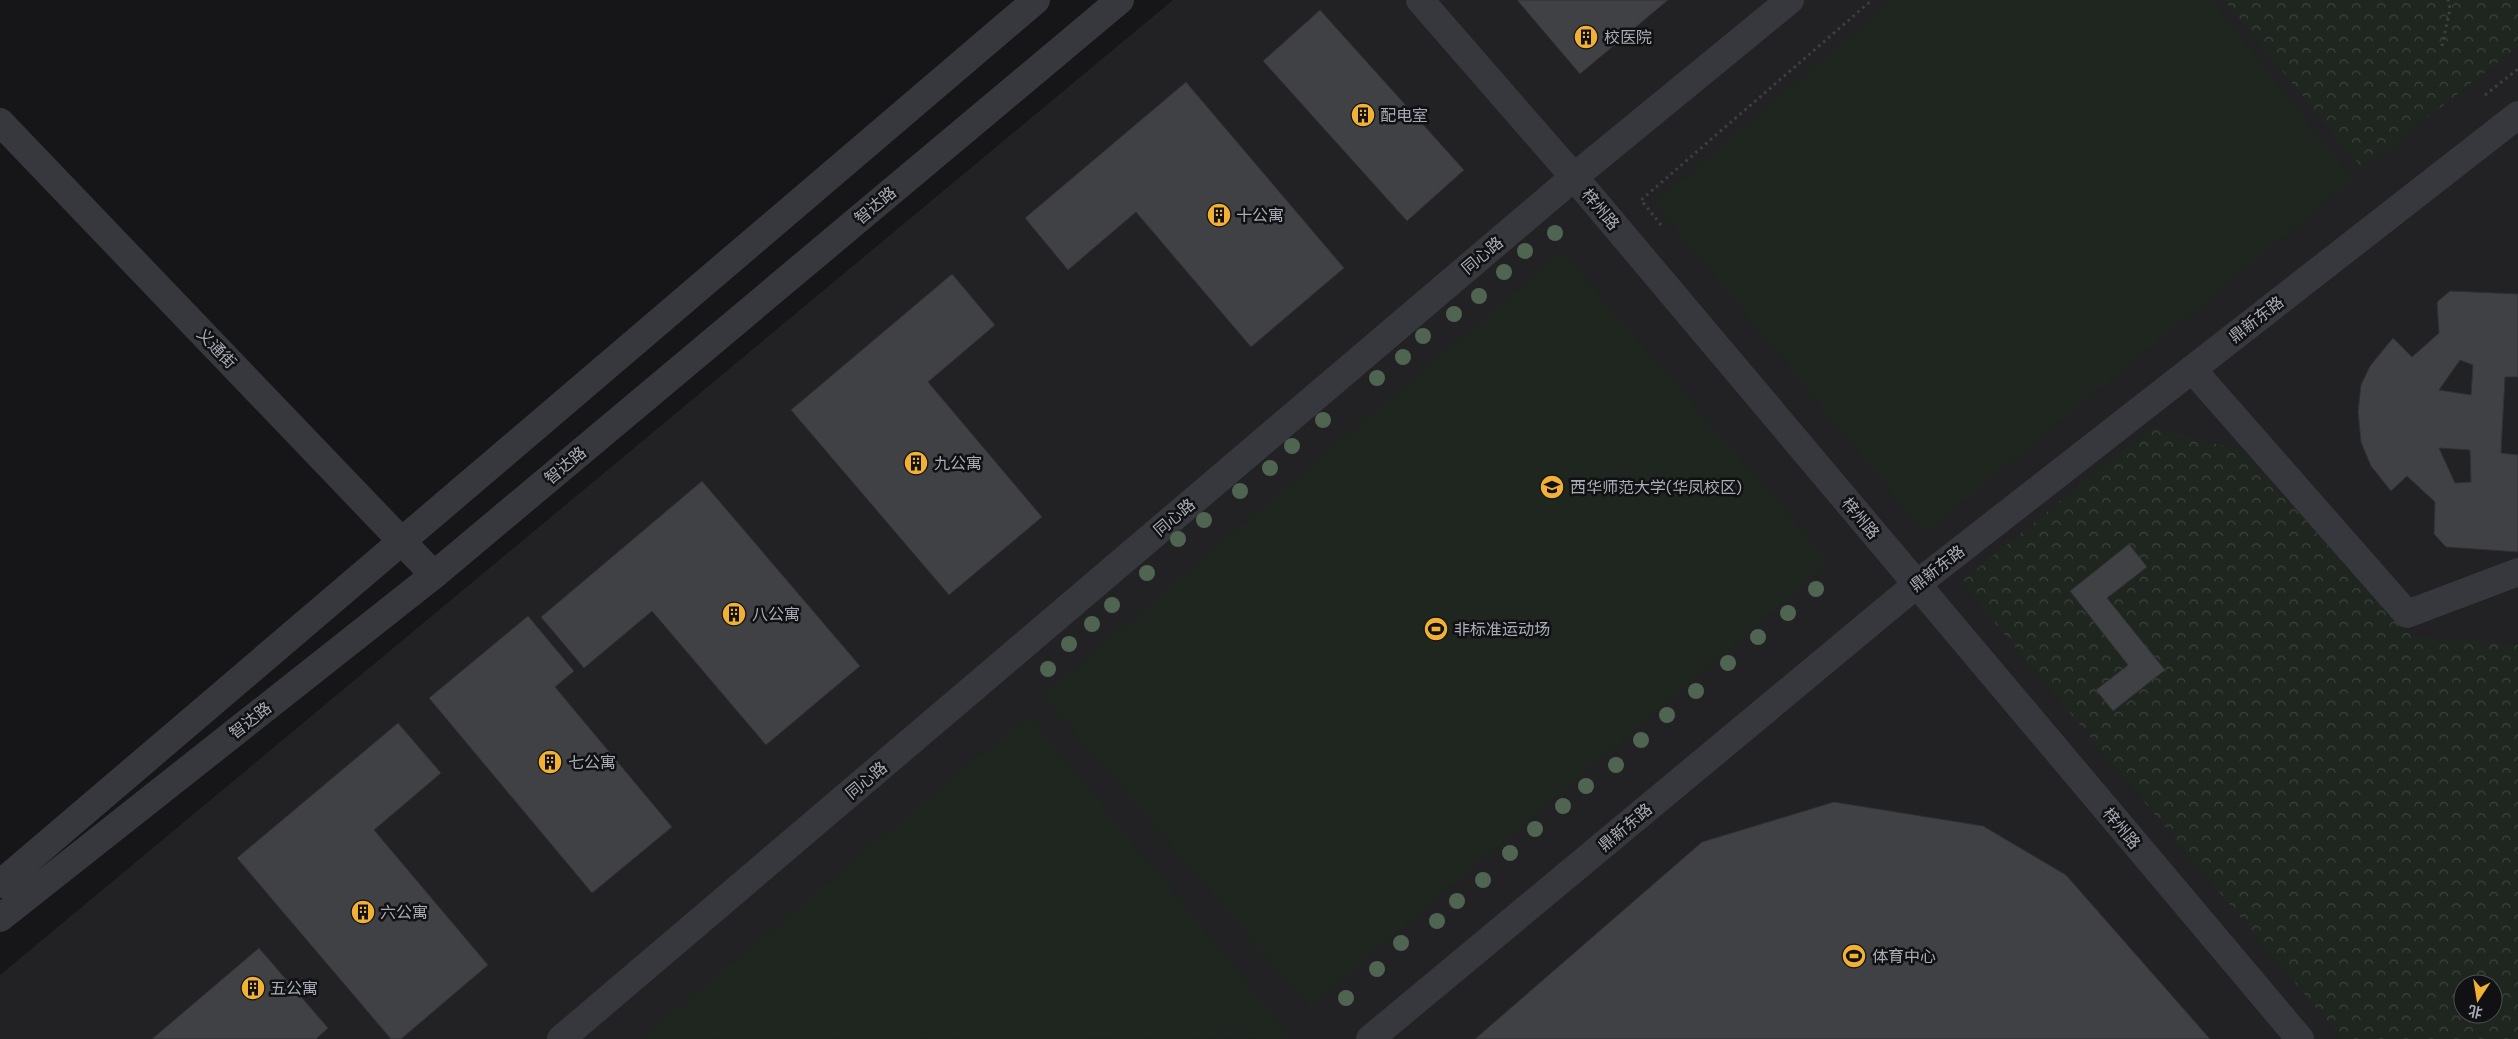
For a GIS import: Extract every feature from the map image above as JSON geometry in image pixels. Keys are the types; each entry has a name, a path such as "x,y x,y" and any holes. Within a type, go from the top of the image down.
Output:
{"street":[{"path":"0,884 1036,0"},
{"name":"智达路","path":"0,918 434,574 1120,0"},
{"name":"梓州路","path":"1420,0 1574,177 2300,1039"},
{"name":"同心路","path":"561,1039 1574,177 1790,0"},
{"name":"鼎新东路","path":"1370,1039 1917,584 2518,115"},
{"name":"义通街","path":"0,122 434,574"},
{"path":"2192,369 2407,614 2518,572"}],"path":[{"path":"1666,230 1641,200 1872,0"},
{"path":"2442,46 2450,9 2448,0"},
{"path":"2479,100 2518,69"}],"shaded area":[{"name":"西华师范大学(华凤校区)","path":"1173,0 2518,0 2518,1039 0,1039 0,975"}],"green space":[{"path":"1893,0 2211,0 2353,180 1925,533 1655,203"},
{"path":"2224,0 2518,0 2518,46 2363,169"},
{"name":"非标准运动场","path":"1562,252 1830,563 1310,1007 1043,695"},
{"path":"2150,428 2241,450 2412,636 2518,645 2518,1039 2342,1039 1961,582"},
{"path":"1028,715 1292,1038 642,1039"}],"building":[{"name":"校医院","path":"1517,0 1668,0 1580,74"},
{"name":"配电室","path":"1320,10 1464,170 1407,221 1263,61"},
{"name":"十公寓","path":"1186,82 1344,268 1251,347 1136,212 1068,270 1025,218"},
{"name":"九公寓","path":"952,274 995,325 928,382 1042,517 949,595 791,410"},
{"path":"2450,291 2518,294 2518,377 2505,377 2501,453 2518,455 2518,552 2446,547 2434,534 2435,502 2407,476 2391,491 2371,466 2361,442 2358,411 2361,385 2370,366 2393,338 2412,357 2439,333 2437,302","holes":["2460,360 2473,365 2471,395 2439,390","2439,448 2470,450 2471,482 2455,483"]},
{"name":"八公寓","path":"702,481 860,666 766,745 652,611 584,668 541,617"},
{"path":"2129,544 2147,567 2107,598 2165,670 2113,711 2096,690 2128,665 2070,591"},
{"name":"七公寓","path":"528,616 574,671 555,687 672,827 592,893 429,698"},
{"name":"六公寓","path":"398,723 441,773 374,830 488,965 401,1039 391,1039 237,858"},
{"name":"体育中心","path":"1834,802 1983,826 2066,875 2210,1039 1475,1039 1702,842"},
{"name":"五公寓","path":"259,948 328,1028 316,1039 152,1039"}],"place":[{"name":"校医院","path":"1586,37"},
{"name":"配电室","path":"1363,115"},
{"name":"十公寓","path":"1219,215"},
{"name":"九公寓","path":"916,463"},
{"name":"西华师范大学(华凤校区)","path":"1552,487"},
{"name":"八公寓","path":"734,614"},
{"name":"非标准运动场","path":"1436,629"},
{"name":"七公寓","path":"550,762"},
{"name":"六公寓","path":"363,912"},
{"name":"体育中心","path":"1854,956"},
{"name":"五公寓","path":"253,988"}]}
